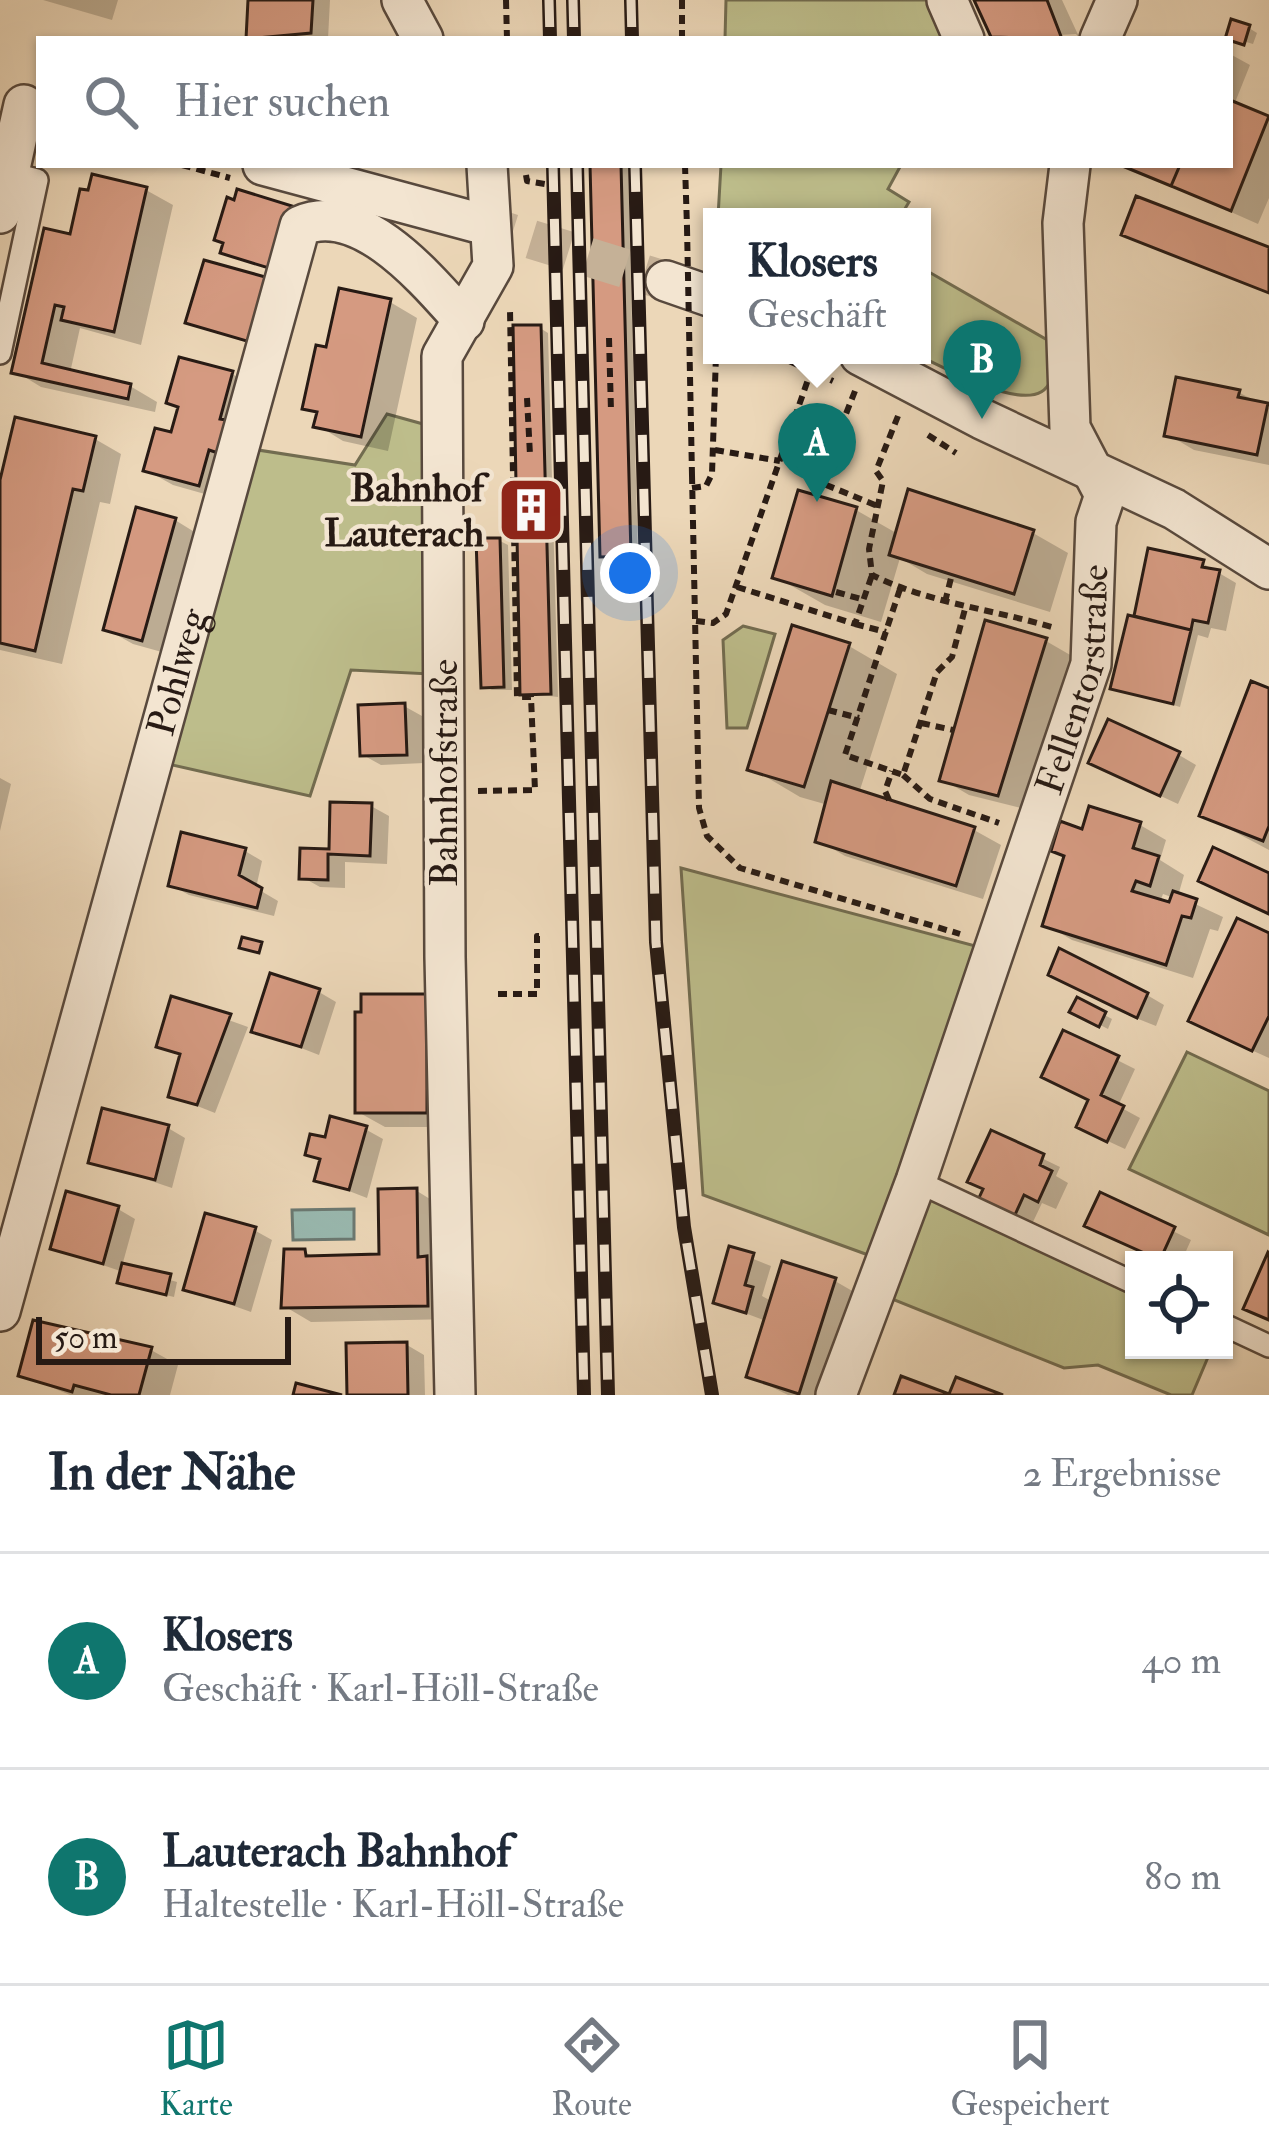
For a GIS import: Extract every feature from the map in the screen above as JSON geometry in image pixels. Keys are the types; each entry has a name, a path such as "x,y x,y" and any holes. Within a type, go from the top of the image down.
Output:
{"street":[{"path":"402,0 421,36"},
{"path":"947,0 963,36"},
{"path":"1101,36 1117,0"},
{"path":"0,213 21,104"},
{"path":"274,168 475,222"},
{"name":"Bahnhofstraße","path":"455,1395 442,356 493,266 487,168"},
{"name":"Fellentorstraße","path":"836,1395 998,946 1090,664 1096,522 1105,495 1070,428 1063,224 1070,168"},
{"name":"Pohlweg","path":"0,1310 300,226 313,220 344,223 380,239 472,307"},
{"path":"666,281 703,294"},
{"path":"857,373 1091,467 1174,508 1269,568"}],"lane":[{"path":"0,353 37,180 9,173"},
{"path":"916,1181 1125,1279"},
{"path":"1233,1329 1269,1346"}],"path":[{"path":"506,0 507,36"},
{"path":"682,0 682,36"},
{"path":"525,168 527,181 545,184"},
{"path":"686,168 699,808 706,836 725,859 998,946"},
{"path":"444,793 535,790 531,697 517,697 509,293 472,307"},
{"path":"609,338 611,411"},
{"path":"692,488 706,486 714,450 715,364"},
{"path":"696,621 713,622 726,614 811,371"},
{"path":"857,373 819,482 880,507"},
{"path":"526,398 530,455"},
{"path":"854,624 872,575 869,549 884,481 876,471 898,416"},
{"path":"714,450 781,461"},
{"path":"945,602 952,574"},
{"path":"872,575 964,609 1006,613 1070,633"},
{"path":"737,587 886,632"},
{"path":"900,589 844,755 903,775 930,799 1008,826"},
{"path":"836,592 861,599"},
{"path":"903,775 937,672 952,657 964,609"},
{"path":"828,710 859,718"},
{"path":"921,723 953,730"},
{"path":"889,800 885,791 892,771"},
{"path":"498,994 537,994 536,936 544,936"}],"green space":[{"path":"726,0 933,0 944,36 725,36"},
{"path":"721,168 899,168 888,189 909,202 905,208 719,208"},
{"path":"931,273 1049,341 1051,377 1041,392 1009,393 931,362"},
{"path":"387,414 423,424 430,674 351,670 310,796 159,762 245,448 355,465"},
{"path":"743,626 775,634 747,728 727,728 723,640"},
{"path":"681,868 983,948 871,1256 703,1195"},
{"path":"1187,1052 1269,1091 1269,1235 1129,1169"},
{"path":"928,1196 1125,1289 1125,1359 1207,1359 1192,1395 1171,1395 1098,1365 1064,1368 887,1297"}],"water":[{"path":"354,1209 354,1239 293,1240 292,1210"}],"building":[{"path":"248,0 313,0 311,33 246,36"},
{"path":"974,0 1047,0 1061,36 991,36"},
{"path":"1231,19 1250,25 1244,45 1226,36"},
{"path":"1233,101 1269,116 1231,211 1171,186 1179,168 1233,168"},
{"path":"590,168 621,168 631,556 600,557"},
{"path":"1127,168 1179,168 1171,186"},
{"path":"92,174 147,187 114,332 61,320 64,307 55,305 42,363 131,384 128,399 11,373 44,228 70,234 80,189 88,190"},
{"path":"237,189 292,206 272,269 220,253 223,243 214,240 227,197 234,200"},
{"path":"1136,196 1269,247 1269,293 1121,235"},
{"path":"204,260 269,278 250,342 185,323"},
{"path":"339,288 391,299 361,437 313,427 317,412 302,409 316,345 326,347"},
{"name":"Bahnhof Lauterach","path":"513,325 541,325 551,694 520,695"},
{"path":"179,357 233,371 220,419 226,420 218,453 209,450 199,486 143,471 155,428 171,432 178,407 166,403"},
{"path":"1176,377 1240,390 1238,397 1268,403 1257,455 1164,436"},
{"path":"15,417 96,436 83,491 73,489 35,651 0,643 0,480"},
{"path":"908,489 1034,530 1014,594 889,555"},
{"path":"798,490 857,507 832,596 772,578"},
{"path":"136,507 176,518 142,641 103,630"},
{"path":"476,538 500,538 504,687 481,688"},
{"path":"1148,548 1204,560 1202,567 1220,570 1208,623 1193,620 1191,630 1134,616"},
{"path":"1128,615 1191,630 1173,704 1110,689"},
{"path":"985,620 1047,638 998,796 939,781"},
{"path":"792,625 850,643 804,787 747,770"},
{"path":"1251,681 1269,688 1269,826 1263,841 1199,816"},
{"path":"405,703 407,755 360,756 358,705"},
{"path":"1108,719 1180,752 1160,796 1088,763"},
{"path":"831,781 975,827 956,886 815,842"},
{"path":"330,802 372,803 370,856 328,854 328,880 299,879 300,848 329,849"},
{"path":"1089,806 1141,822 1133,848 1159,856 1150,886 1136,881 1132,891 1169,902 1173,891 1197,899 1191,918 1182,916 1166,965 1042,926 1064,856 1051,851 1060,821 1082,829"},
{"path":"181,832 246,848 239,875 262,888 257,908 168,886"},
{"path":"1213,847 1269,873 1269,914 1198,881"},
{"path":"1237,918 1269,933 1269,1016 1252,1051 1188,1021"},
{"path":"242,937 262,942 259,953 239,948"},
{"path":"1059,948 1148,993 1137,1018 1048,975"},
{"path":"270,973 320,989 301,1047 251,1032"},
{"path":"361,994 427,994 427,1113 355,1113 355,1012 361,1012"},
{"path":"171,996 231,1014 197,1105 168,1097 180,1054 156,1047"},
{"path":"1077,997 1106,1012 1099,1027 1069,1012"},
{"path":"1063,1030 1119,1056 1101,1095 1124,1106 1107,1142 1076,1127 1088,1100 1041,1077"},
{"path":"102,1108 169,1125 155,1180 88,1163"},
{"path":"330,1116 367,1126 349,1190 314,1181 320,1159 305,1155 310,1134 325,1137"},
{"path":"991,1130 1044,1154 1040,1165 1052,1171 1038,1202 1024,1195 1014,1217 978,1200 983,1189 967,1182"},
{"path":"417,1188 418,1257 427,1256 428,1306 281,1308 284,1249 305,1249 306,1256 379,1254 378,1189"},
{"path":"66,1191 119,1206 103,1264 50,1249"},
{"path":"1100,1192 1175,1227 1164,1251 1140,1251 1084,1226"},
{"path":"205,1213 256,1227 234,1304 183,1290"},
{"path":"729,1246 754,1253 745,1285 753,1287 746,1313 713,1303"},
{"path":"1269,1253 1269,1320 1243,1309"},
{"path":"782,1261 836,1278 799,1394 746,1377"},
{"path":"122,1263 171,1274 166,1295 117,1283"},
{"path":"33,1320 152,1347 139,1395 111,1395 74,1385 72,1392 18,1376"},
{"path":"407,1342 408,1395 347,1395 346,1343"},
{"path":"901,1376 949,1394 956,1377 1003,1395 894,1395"},
{"path":"296,1383 342,1395 293,1395"}],"tunnel":[{"path":"475,222 666,281"}],"railway":[{"path":"549,0 550,36"},
{"path":"573,0 574,36"},
{"path":"631,0 632,36"},
{"path":"553,168 584,1395"},
{"path":"577,168 608,1395"},
{"path":"635,168 656,942 684,1227 712,1395"}],"place":[{"name":"Lauterach Bahnhof","path":"982,419"},
{"name":"Klosers","path":"817,502"},
{"name":"Bahnhof Lauterach","path":"531,510"}]}
